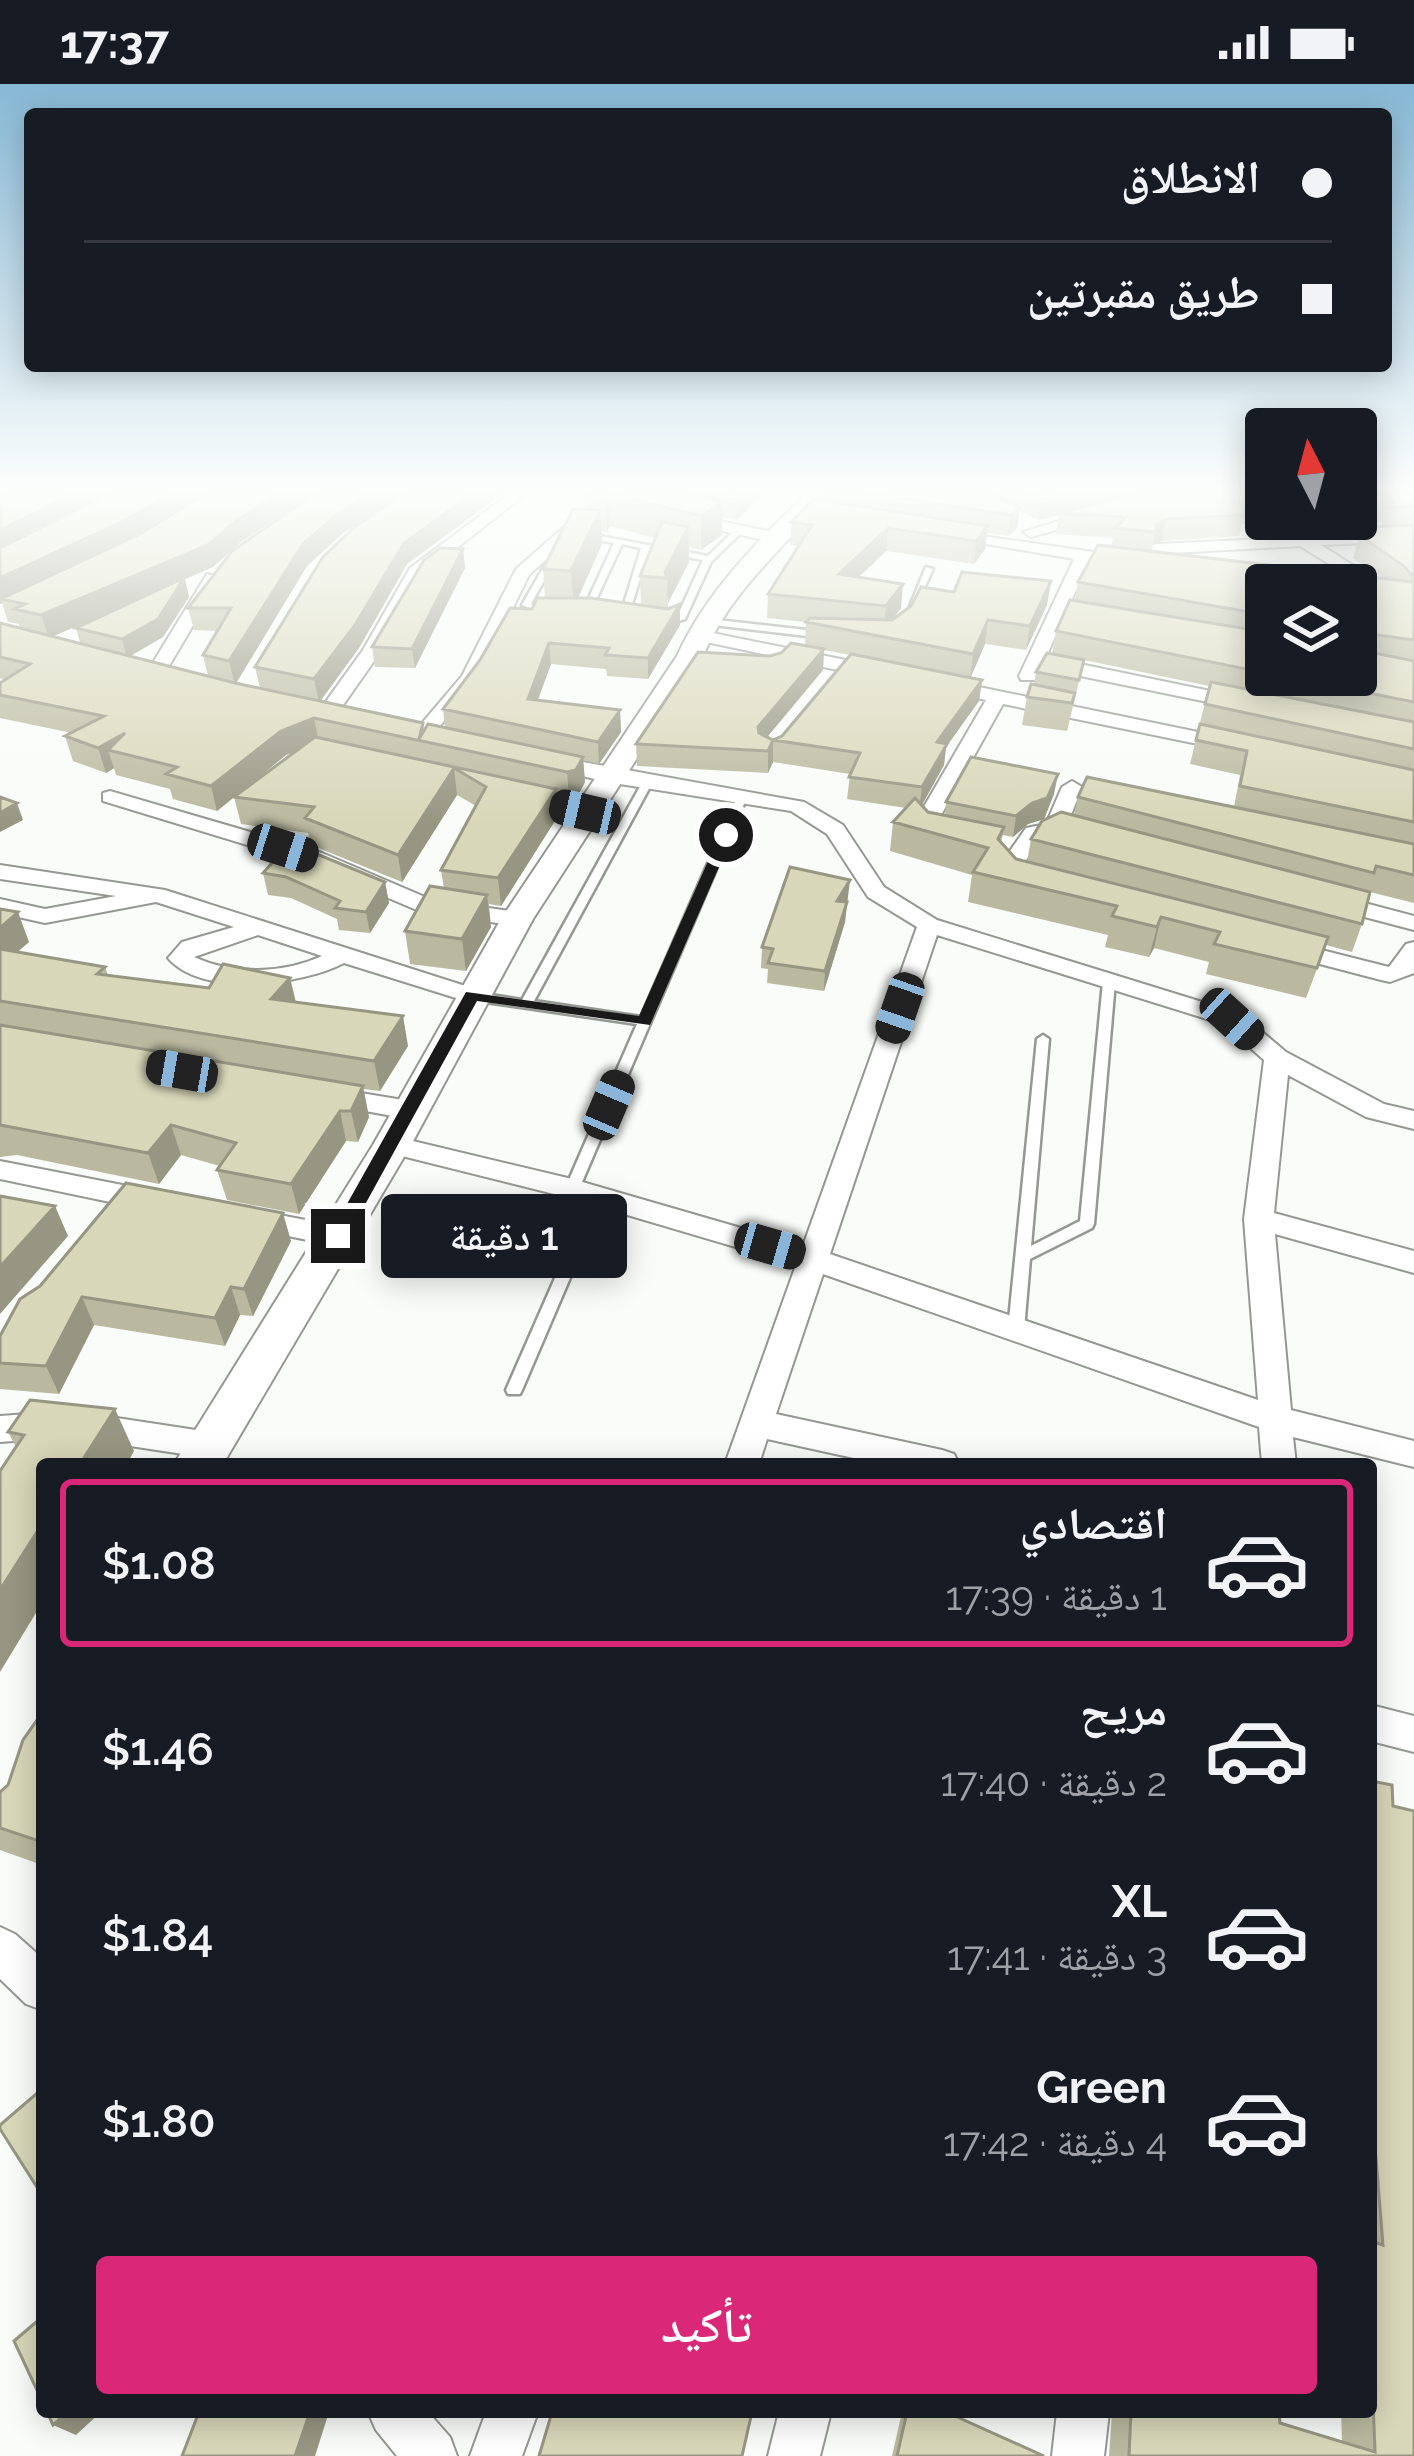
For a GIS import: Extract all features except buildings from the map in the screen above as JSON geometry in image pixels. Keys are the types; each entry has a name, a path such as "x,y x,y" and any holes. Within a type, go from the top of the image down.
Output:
{"street":[{"path":"177,680 145,672 196,603"},
{"path":"306,710 337,716 399,603"},
{"path":"447,739 414,731 470,678 507,603"},
{"path":"0,1429 70,1424 203,1455 392,1145 517,919 607,776 691,656 718,603"},
{"path":"1063,603 1036,661 1006,698 970,767 927,825 934,832 998,845 1034,832 1065,831 1072,787"},
{"path":"1059,611 1082,615"},
{"path":"703,629 908,679"},
{"path":"1036,661 1277,710"},
{"path":"827,683 842,666"},
{"path":"931,683 1244,748"},
{"path":"515,755 607,776 797,806 835,830 876,892 929,925 1232,1019 1276,1058 1376,1111 1414,1120"},
{"path":"495,790 585,812"},
{"path":"110,797 222,824 427,906 517,919"},
{"path":"998,845 1012,873 1066,891"},
{"path":"0,872 158,895 472,996"},
{"path":"1301,893 1414,922"},
{"path":"0,906 45,916 109,908 158,895"},
{"path":"744,1458 929,925"},
{"path":"265,926 190,947 180,958 186,965 272,980 304,974 346,952"},
{"path":"1251,939 1390,975 1404,970 1414,949"},
{"path":"1276,1058 1258,1219 1278,1458"},
{"path":"296,1091 409,1110"},
{"path":"392,1145 585,1193 813,1259 1275,1419 1414,1454"},
{"path":"0,1170 338,1236"},
{"path":"94,1231 122,1195"},
{"path":"1258,1219 1414,1262"},
{"path":"757,1423 915,1458"},
{"path":"1377,1725 1414,1734"},
{"path":"0,1949 36,1982"},
{"path":"496,2456 510,2418"},
{"path":"794,2456 804,2418"},
{"path":"1078,2456 1082,2418"}],"lane":[{"path":"527,603 535,612 559,614"},
{"path":"583,615 593,603"},
{"path":"628,603 623,617 634,620"},
{"path":"657,621 682,616 689,603"},
{"path":"908,615 914,603"},
{"path":"703,629 839,636"},
{"path":"526,1004 647,782"},
{"path":"514,1390 645,1022 742,797"},
{"path":"1022,1256 1087,1224 1109,982"},
{"path":"472,996 645,1022"},
{"path":"1016,1330 1043,1039"}],"route":[{"path":"338,1236 472,996 645,1022 726,835"}]}
